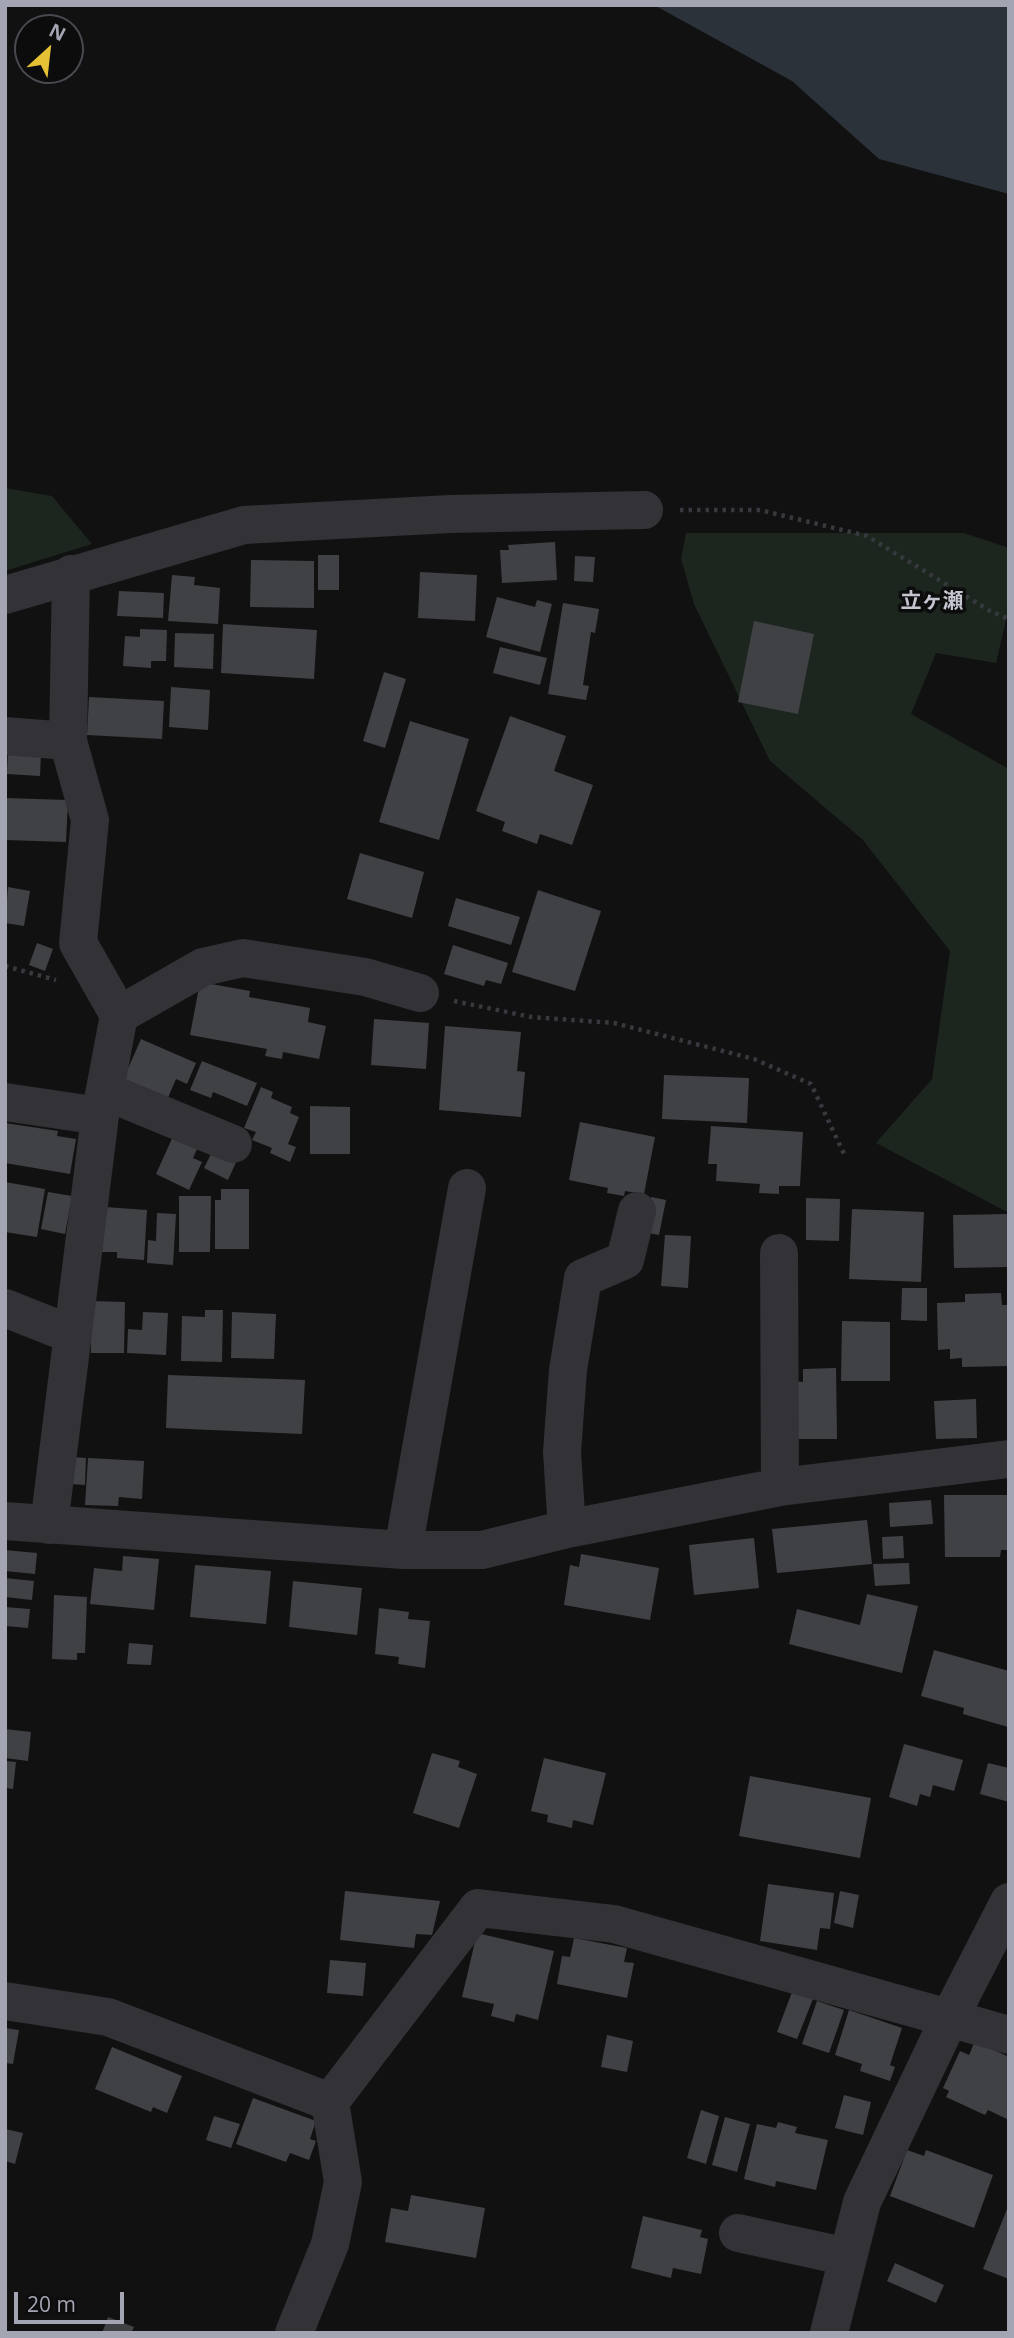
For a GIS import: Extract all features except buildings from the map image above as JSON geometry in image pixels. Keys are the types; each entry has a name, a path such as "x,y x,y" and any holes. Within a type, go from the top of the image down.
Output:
{"street":[{"path":"5,594 244,525 450,514 644,510"},
{"path":"49,1525 102,1104 119,1015 78,943 90,820 68,741 71,574"},
{"path":"5,736 68,741"},
{"path":"119,1015 203,967 243,958 365,977 420,993"},
{"path":"5,1102 102,1104 233,1144"},
{"path":"403,1550 467,1188"},
{"path":"566,1528 562,1452 568,1370 583,1278 625,1260 637,1211"},
{"path":"779,1253 780,1487"},
{"path":"5,1308 73,1335"},
{"path":"5,1521 403,1550 482,1550 566,1528 780,1487 1009,1459"},
{"path":"829,2333 862,2202 950,2017 1009,1902"},
{"path":"294,2333 330,2244 343,2182 330,2102 478,1908 614,1924 1009,2035"},
{"path":"5,2001 108,2017 330,2102"},
{"path":"738,2233 848,2258"}],"path":[{"path":"644,510 760,510 867,536 990,611 1009,619"},
{"path":"420,993 531,1017 614,1023 754,1059 811,1084 846,1158"}],"shaded area":[{"path":"654,5 1009,5 1009,194 879,159 792,81"},
{"path":"5,488 52,496 92,544 5,571"},
{"path":"686,533 964,533 1009,548 1009,607 996,663 936,653 911,714 1009,769 1009,1213 876,1143 932,1079 950,951 862,839 770,761 694,604 681,559"}],"district":[{"name":"立ヶ瀬","path":"932,602"}]}
